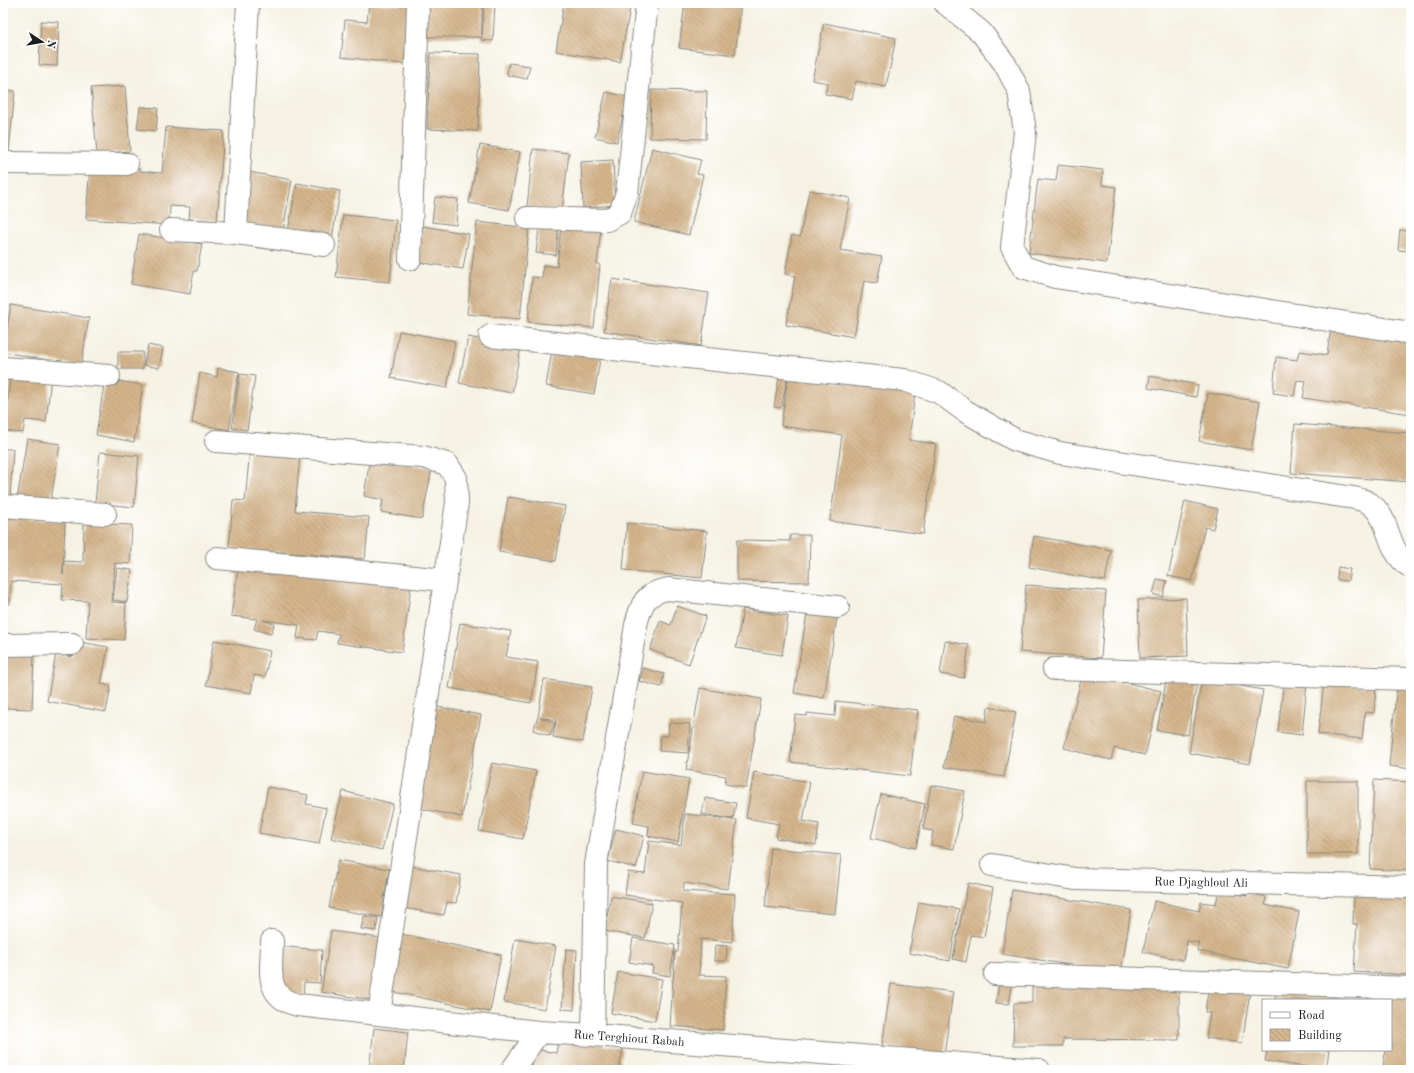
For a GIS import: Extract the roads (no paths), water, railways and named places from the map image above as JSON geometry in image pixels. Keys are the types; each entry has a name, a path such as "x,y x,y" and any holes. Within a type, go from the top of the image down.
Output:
{"street":[{"path":"236,233 248,3"},
{"path":"410,259 418,3"},
{"path":"527,218 607,220 620,213 627,193 647,3"},
{"path":"945,3 981,32 1005,64 1020,91 1025,132 1012,247 1023,267 1055,277 1411,333"},
{"path":"3,162 126,164"},
{"path":"171,230 236,233 324,245"},
{"path":"490,336 904,380 939,392 965,411 1015,440 1060,453 1354,498 1369,502 1380,514 1395,552 1406,564 1411,567"},
{"path":"3,368 109,376"},
{"path":"216,441 423,457 447,464 456,478 457,502 379,1014"},
{"path":"3,506 105,514"},
{"path":"217,558 445,580"},
{"path":"593,1035 596,864 639,611 647,598 656,591 668,589 838,607"},
{"path":"3,645 72,644"},
{"path":"1054,669 1411,679"},
{"name":"Rue Djaghloul Ali","path":"992,865 1075,879 1411,887"},
{"name":"Rue Terghiout Rabah","path":"272,941 271,981 273,990 288,1003 298,1005 539,1032 1039,1070"},
{"path":"994,974 1411,988"},
{"path":"512,1070 539,1032"}]}
